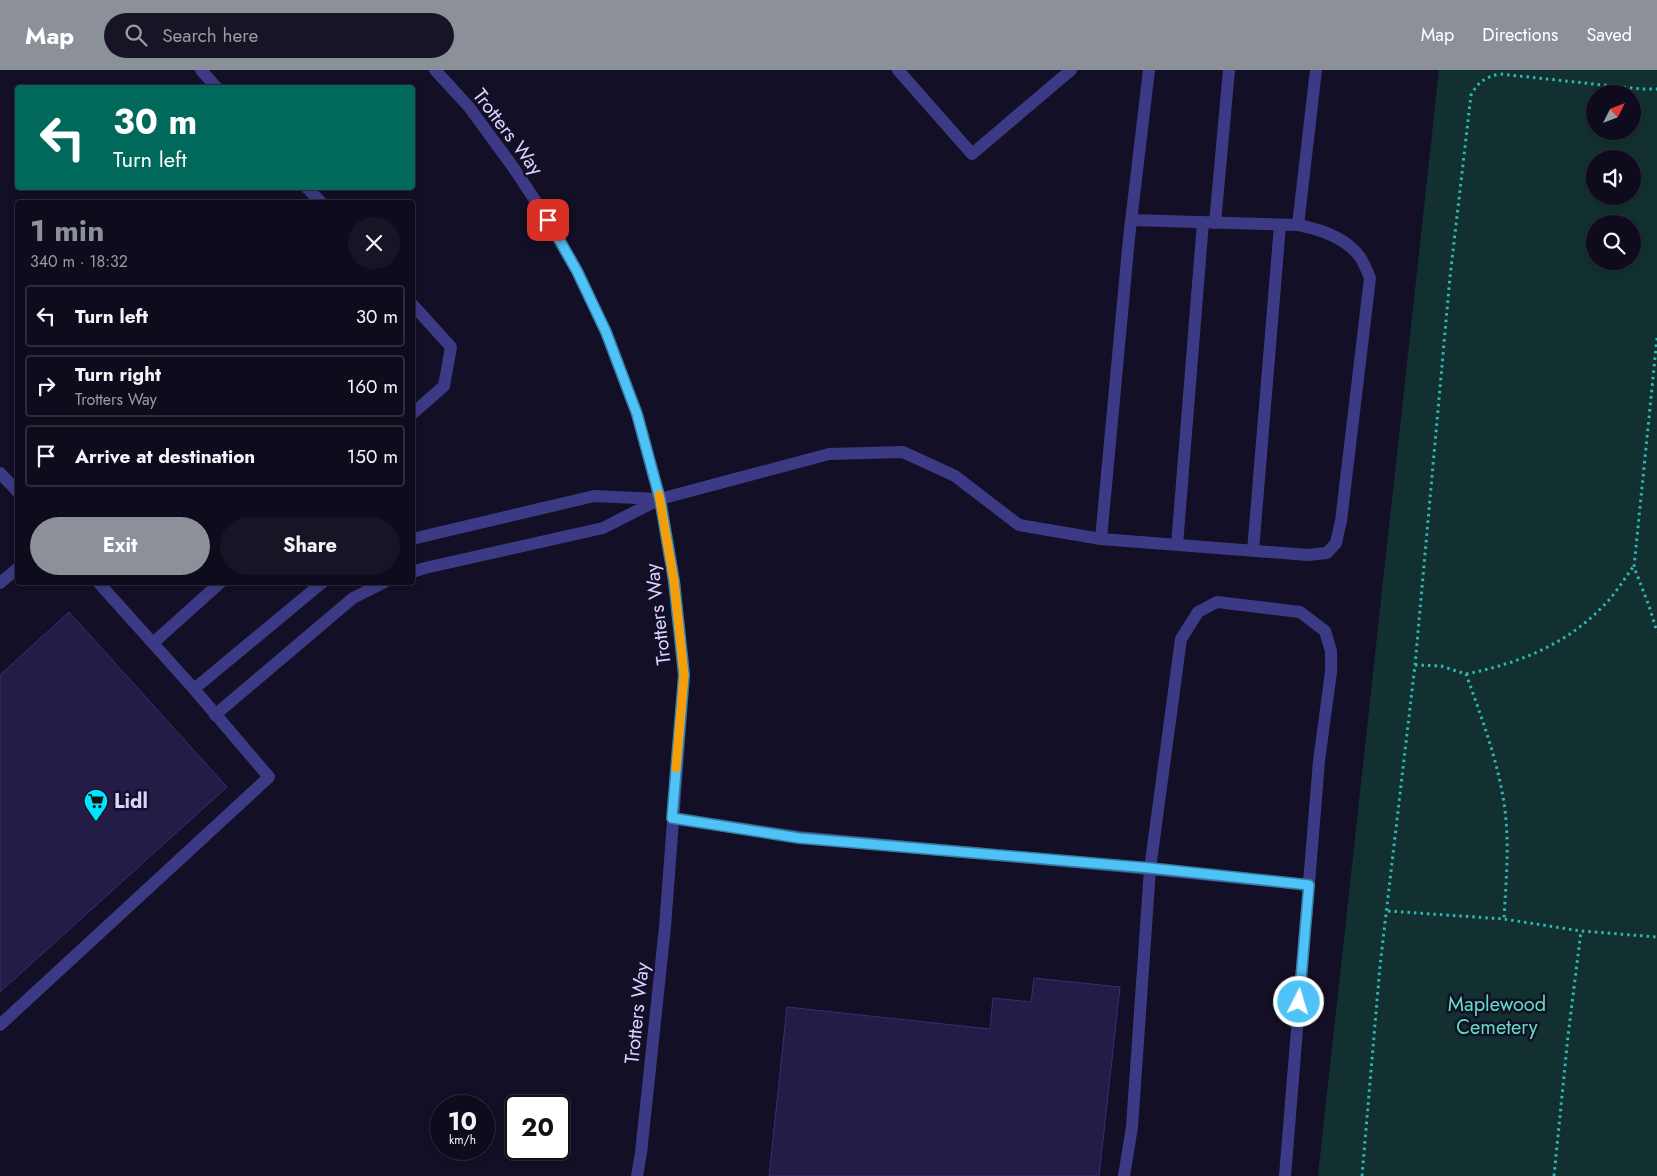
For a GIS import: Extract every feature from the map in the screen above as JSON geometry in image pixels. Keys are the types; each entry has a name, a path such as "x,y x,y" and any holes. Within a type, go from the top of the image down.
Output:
{"street":[{"path":"201,70 214,85"},
{"name":"Trotters Way","path":"435,70 469,107 513,167 548,220 577,271 606,332 637,414 660,499 674,581 684,675 664,927 642,1153 642,1176"},
{"path":"898,70 972,154 1071,70"},
{"path":"1101,539 1131,220 1149,70"},
{"path":"1177,545 1209,222 1230,70"},
{"path":"1298,225 1316,70"},
{"path":"309,190 318,200"},
{"path":"415,571 603,528 660,499 829,454 903,452 954,476 1019,525 1101,539 1308,555 1327,553 1336,542 1341,521 1370,278 1360,256 1340,240 1315,228 1298,225 1131,220"},
{"path":"1253,551 1280,225"},
{"path":"415,307 451,347 444,386 415,411"},
{"path":"0,473 15,489"},
{"path":"415,538 594,496 660,499"},
{"path":"0,583 15,570"},
{"path":"0,1025 269,777 214,715 194,689 101,585"},
{"path":"153,643 218,585"},
{"path":"194,689 319,585"},
{"path":"214,715 353,598 379,585"},
{"path":"1124,1176 1132,1127 1150,868 1181,638 1198,612 1217,602 1300,612 1325,631 1330,651 1331,672 1319,761 1285,1176"},
{"path":"672,818 799,838 1150,868 1309,885"},
{"name":"Trotters Way","path":"637,1176 642,1153"}],"path":[{"path":"1362,1176 1380,966 1388,911 1415,665 1450,277 1470,95 1477,84 1489,76 1500,74 1641,89 1657,89"},
{"path":"1657,338 1634,567 1650,606 1657,632"},
{"path":"1415,665 1441,666 1466,674 1498,668 1527,658 1542,651 1579,627 1608,601 1634,567"},
{"path":"1466,674 1493,752 1504,804 1508,853 1504,919"},
{"path":"1388,911 1504,919 1581,931 1657,937"},
{"path":"1554,1176 1581,931"}],"green space":[{"name":"Maplewood Cemetery","path":"1439,70 1657,70 1657,1176 1318,1176"}],"building":[{"path":"69,612 227,787 0,992 0,675"},
{"path":"1034,978 1120,987 1099,1176 769,1176 787,1007 990,1029 993,998 1031,1002"}],"slow traffic":[{"path":"659,495 674,581 684,675 676,768"}],"place":[{"name":"Lidl","path":"96,822"}],"route":[{"path":"548,220 577,271 606,332 637,414 660,499 674,581 684,675 672,818 799,838 1150,868 1309,885 1299,1002"}]}
